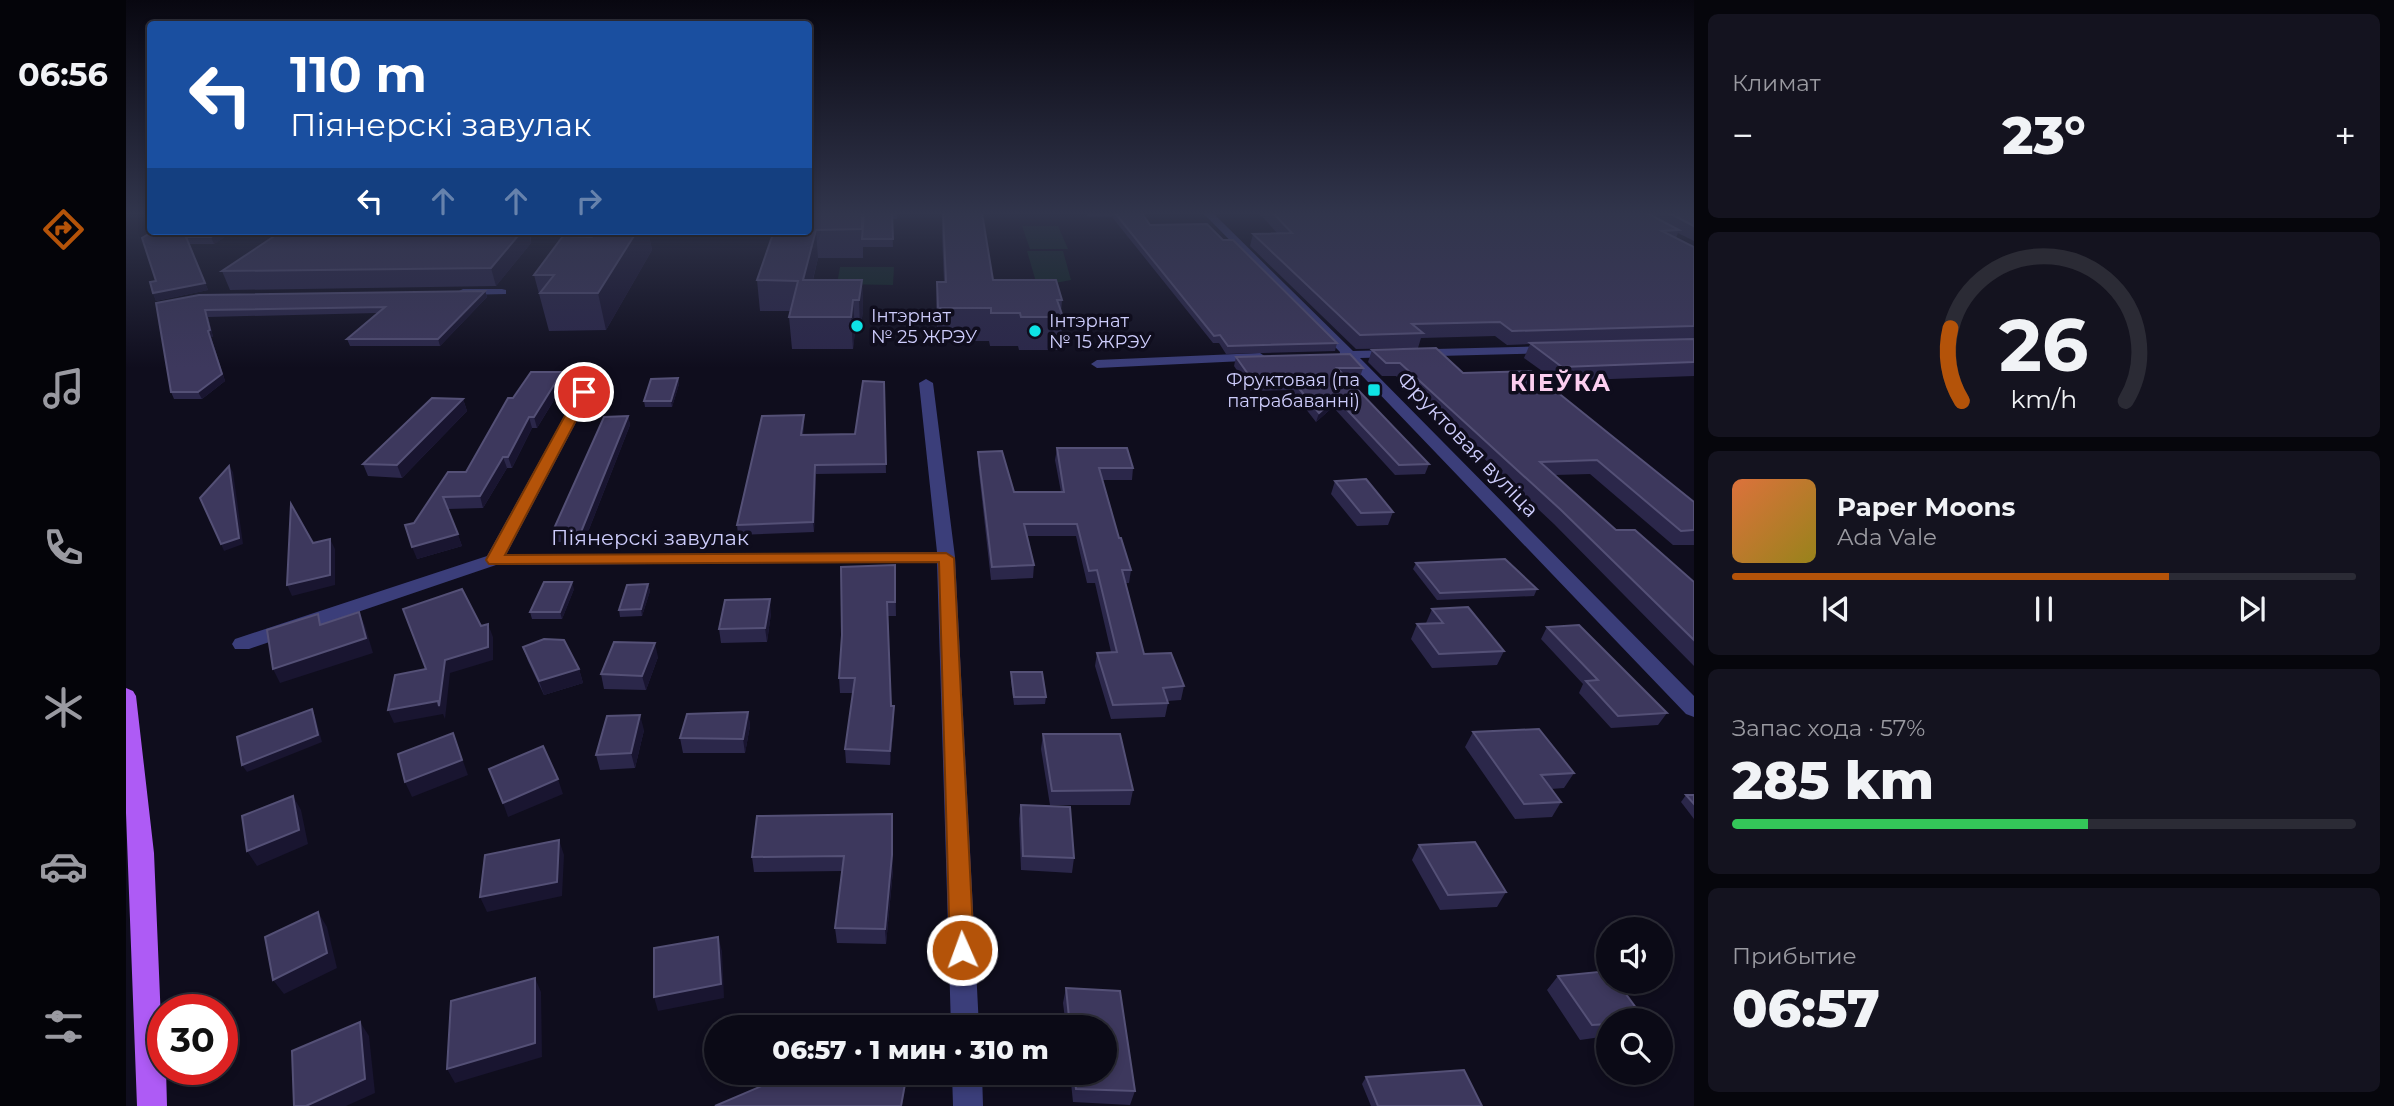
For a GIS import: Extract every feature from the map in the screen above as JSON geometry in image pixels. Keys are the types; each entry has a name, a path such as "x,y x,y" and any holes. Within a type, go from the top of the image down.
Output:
{"main road":[{"path":"126,696 142,853 152,1106"}],"street":[{"name":"Фруктовая вуліца","path":"1258,265 1350,355 1694,709"},
{"path":"454,292 502,292"},
{"path":"1329,355 1566,349"},
{"path":"1097,364 1277,356"},
{"path":"494,560 595,373"},
{"path":"926,383 946,558 965,1015"},
{"name":"Піянерскі завулак","path":"242,644 494,560 946,558"},
{"path":"967,1085 968,1106"}],"green space":[{"path":"1031,265 1067,265 1071,280 1044,285 1036,282"},
{"path":"840,267 894,267 893,285 837,284"}],"building":[{"path":"151,265 197,265 205,283 153,293 150,282 156,281"},
{"path":"232,265 494,265 491,268 222,271"},
{"path":"542,265 616,265 598,293 540,293 554,275 534,275"},
{"path":"762,265 807,265 803,280 862,280 859,300 853,300 851,317 789,317 798,281 757,280"},
{"path":"945,265 990,265 993,280 1056,280 1062,300 1057,300 1063,317 1021,317 1020,313 991,313 991,308 938,308 937,282 946,282"},
{"path":"1157,265 1258,265 1337,343 1228,346 1220,335 1214,336"},
{"path":"1285,265 1694,265 1694,326 1512,331 1500,322 1412,324 1423,333 1360,335"},
{"path":"485,291 438,339 347,339 385,307 205,310 210,330 208,331 222,374 198,392 171,392 156,303 199,295"},
{"path":"1694,339 1694,362 1562,367 1530,343"},
{"path":"1436,348 1463,373 1531,371 1694,502 1694,530 1681,531 1597,460 1540,462 1616,530 1635,530 1694,582 1694,640 1561,510 1400,363 1386,363 1372,350"},
{"path":"1350,354 1363,368 1337,368 1429,464 1399,465 1336,398 1319,413 1293,381 1253,381 1236,357"},
{"path":"531,372 562,372 534,417 529,417 508,457 503,457 480,496 443,497 458,534 412,547 405,525 414,523 448,472 466,472 508,398 513,398"},
{"path":"678,378 671,401 644,401 651,379"},
{"path":"863,381 884,382 886,464 815,465 813,522 737,525 762,416 804,415 801,435 855,434"},
{"path":"432,398 463,399 397,465 363,464"},
{"path":"628,416 581,532 552,533 604,417"},
{"path":"1057,448 1127,448 1133,468 1099,468 1131,570 1122,570 1144,654 1171,653 1184,686 1163,688 1168,703 1113,705 1097,653 1117,652 1097,570 1089,571 1077,524 1024,524 1034,565 992,567 978,452 1002,451 1014,492 1064,492"},
{"path":"229,466 239,538 221,544 200,498"},
{"path":"1366,479 1393,512 1361,513 1335,481"},
{"path":"291,504 313,543 330,539 330,575 287,585"},
{"path":"1505,559 1537,589 1440,593 1416,563"},
{"path":"895,565 895,602 887,602 891,706 894,706 890,751 845,749 855,678 839,678 842,635 841,567"},
{"path":"544,582 572,582 560,612 530,612"},
{"path":"648,584 641,609 619,610 627,585"},
{"path":"462,589 481,626 488,624 488,647 445,660 439,706 438,701 388,710 395,675 426,669 403,609"},
{"path":"770,599 765,628 719,629 725,600"},
{"path":"1468,607 1504,651 1439,654 1417,624 1443,623 1432,609"},
{"path":"359,612 366,638 273,669 267,630 318,614 320,625"},
{"path":"1579,625 1667,713 1618,716 1586,681 1598,680 1547,627"},
{"path":"544,639 564,640 579,669 539,681 523,647"},
{"path":"614,642 655,643 642,676 601,674"},
{"path":"1011,672 1042,672 1046,697 1014,697"},
{"path":"312,709 318,735 242,765 237,737"},
{"path":"748,712 743,739 680,738 687,714"},
{"path":"640,715 631,753 596,755 607,716"},
{"path":"1539,729 1574,773 1541,775 1561,802 1524,804 1473,732"},
{"path":"453,733 462,760 405,782 398,754"},
{"path":"1043,734 1120,734 1133,790 1052,791"},
{"path":"543,746 558,779 503,803 489,769"},
{"path":"1686,795 1694,795 1694,804"},
{"path":"293,796 299,830 247,851 242,816"},
{"path":"1021,805 1070,807 1074,858 1023,856"},
{"path":"892,814 892,855 885,929 835,928 844,856 752,857 757,816"},
{"path":"559,840 557,882 480,897 485,855"},
{"path":"1475,842 1506,892 1448,895 1419,845"},
{"path":"318,912 327,953 273,980 265,937"},
{"path":"718,937 721,984 654,997 654,948"},
{"path":"1596,972 1596,994 1626,994 1636,1008 1596,1008 1596,1025 1592,1025 1558,976"},
{"path":"535,978 535,1043 447,1069 451,1001"},
{"path":"1066,988 1120,991 1135,1091 1076,1089 1076,1085 1117,1085 1117,1015 1069,1015"},
{"path":"360,1022 365,1079 306,1106 294,1106 292,1051"},
{"path":"1464,1070 1482,1106 1378,1106 1366,1077"},
{"path":"764,1085 905,1085 901,1106 715,1106"}],"place":[{"name":"Інтэрнат № 25 ЖРЭУ","path":"857,326"},
{"name":"Інтэрнат № 15 ЖРЭУ","path":"1035,331"},
{"name":"Фруктовая (па патрабаванні)","path":"1374,390"}],"district":[{"name":"КІЕЎКА","path":"1561,383"}],"route":[{"path":"584,392 494,560 946,558 962,950"}]}
